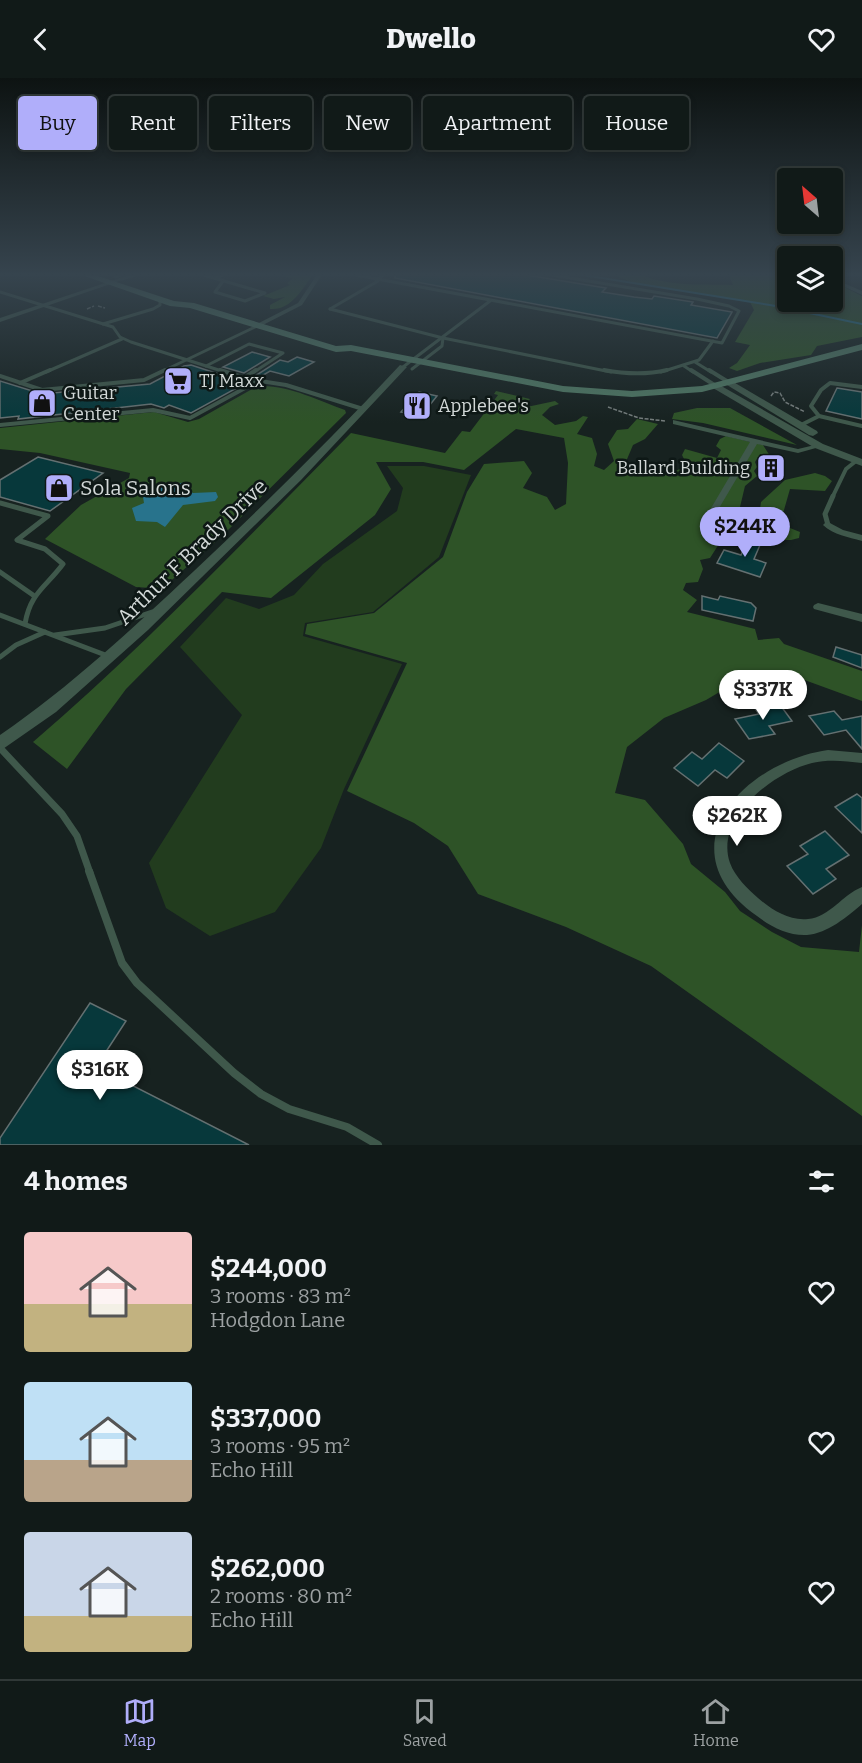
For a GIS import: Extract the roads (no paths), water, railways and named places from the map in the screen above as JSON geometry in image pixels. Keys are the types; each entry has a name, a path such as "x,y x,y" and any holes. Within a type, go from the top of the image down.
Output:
{"main road":[{"path":"243,323 336,349 340,354 597,393 666,393 716,386 743,391 862,356"},
{"path":"409,366 524,391 593,401 660,402 729,388 862,347"}],"street":[{"path":"255,327 263,323"},
{"name":"Arthur F Brady Drive","path":"0,746 64,699 169,602 409,366"},
{"path":"729,388 819,446 859,462"},
{"path":"743,391 812,432 836,452"},
{"path":"676,422 798,451 819,446"},
{"path":"711,515 755,440"},
{"path":"828,525 840,532 862,538"},
{"path":"818,607 862,618"},
{"path":"862,758 842,755 811,758 773,772 752,789 733,811 725,823 721,849 723,865 746,898 766,915 788,926 807,928 825,922 862,894"}],"lane":[{"path":"99,323 117,330 122,339"},
{"path":"384,323 443,338 616,374 647,374 684,366 699,360 713,341"},
{"path":"409,366 434,343 462,323"},
{"path":"611,323 722,343 733,323"},
{"path":"0,376 42,390 149,379 255,327"},
{"path":"409,366 442,346 443,338"},
{"path":"20,383 122,339 244,378 282,384 363,409"},
{"path":"206,366 249,344 283,353 244,378"},
{"path":"695,362 729,388"},
{"path":"684,366 716,386"},
{"path":"0,425 143,410 160,411 190,418 258,381"},
{"path":"862,387 843,383 825,385 821,387 811,406 817,414 862,426"},
{"path":"801,425 817,414"},
{"path":"828,525 825,514 846,469 859,462"},
{"path":"0,503 48,516 16,540 45,549 63,562 62,567 33,595 27,609 26,624"},
{"path":"0,572 33,595"},
{"path":"55,635 75,635 116,627 169,602"},
{"path":"0,615 110,656"},
{"path":"0,657 16,645 45,632"},
{"path":"0,746 62,814 77,836 122,963 137,983 234,1073 261,1094 289,1109 347,1127 378,1145"}],"water":[{"path":"186,482 187,489 193,493 216,492 218,497 215,501 183,505 165,527 157,522 136,521 132,508 144,503 143,497 155,488"}],"waterway":[{"path":"856,323 862,324"}],"place":[{"name":"TJ Maxx","path":"178,381"},
{"name":"Guitar Center","path":"42,403"},
{"name":"Applebee's","path":"417,406"},
{"name":"Ballard Building","path":"771,468"},
{"name":"Sola Salons","path":"59,488"}]}
